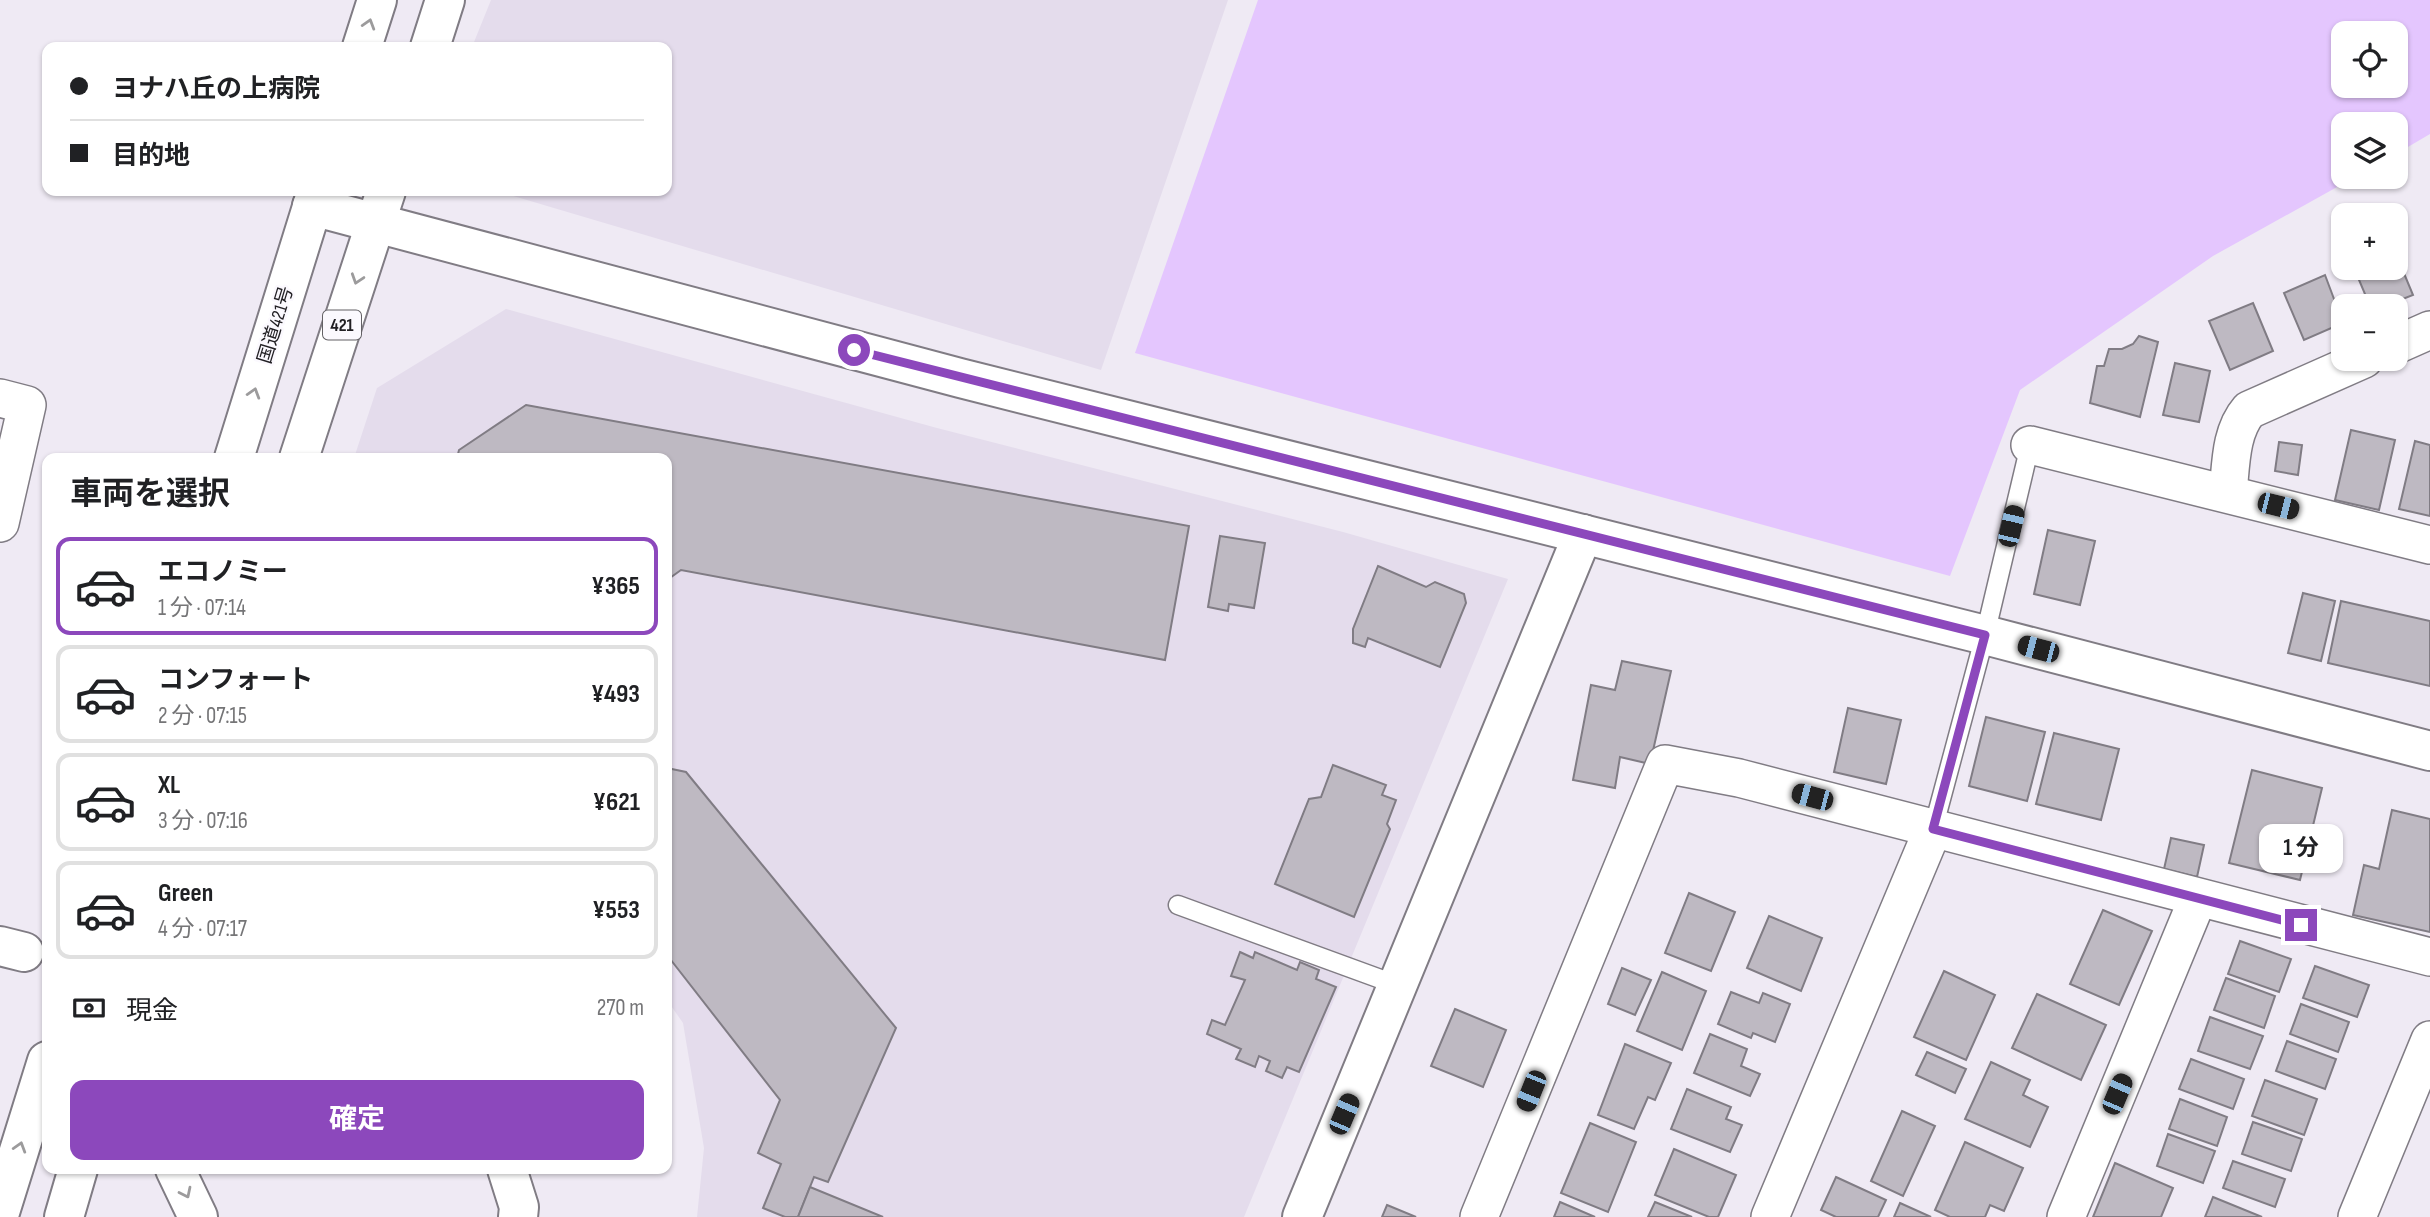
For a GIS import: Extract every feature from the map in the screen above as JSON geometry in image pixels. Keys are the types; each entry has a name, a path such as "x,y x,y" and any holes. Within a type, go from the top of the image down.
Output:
{"main road":[{"path":"364,42 377,0"},
{"path":"432,42 445,0"},
{"path":"314,198 381,207 960,379 1985,635 2430,751"},
{"name":"国道421号","path":"236,453 314,198"},
{"name":"421","path":"301,453 381,207"},
{"path":"1302,1217 1583,534"},
{"path":"0,1212 42,1077"},
{"path":"64,1217 77,1174"},
{"path":"177,1174 198,1217"},
{"path":"509,1174 519,1207 518,1217"}],"street":[{"path":"2408,340 2430,330"},
{"path":"2228,493 2235,436 2240,421 2249,410 2337,371"},
{"path":"0,398 27,405 0,523"},
{"path":"2031,445 2430,545"},
{"path":"1479,1217 1665,764 1739,778 2430,957"},
{"path":"1770,1217 1933,829"},
{"path":"2066,1217 2198,898"},
{"path":"2357,1217 2430,1040"}],"lane":[{"path":"1933,829 1985,635 2031,445"},
{"path":"1178,905 1398,985"}],"shaded area":[{"path":"491,0 1228,0 1101,370 513,196 672,196 672,42 474,42"},
{"path":"1258,0 2430,0 2430,134 2408,147 2408,112 2331,112 2331,189 2333,189 2213,256 2020,390 1950,576 1135,353"},
{"path":"506,309 937,428 1343,532 1508,579 1244,1217 697,1217 704,1148 683,1023 672,1007 672,453 356,453 377,388"}],"building":[{"path":"2325,275 2332,294 2331,328 2304,340 2284,293"},
{"path":"2359,280 2407,280 2413,295 2408,297 2408,294 2365,294"},
{"path":"2253,303 2273,351 2230,370 2209,321"},
{"path":"2139,336 2158,342 2140,417 2090,403 2097,366 2104,366 2109,349 2122,349 2133,344"},
{"path":"2175,363 2210,371 2199,422 2163,415"},
{"path":"526,405 1189,526 1165,660 681,570 672,576 672,453 458,453"},
{"path":"2351,430 2395,440 2379,510 2335,500"},
{"path":"2415,441 2430,445 2430,516 2399,509"},
{"path":"2279,442 2302,445 2298,475 2275,471"},
{"path":"2048,530 2095,541 2080,605 2034,594"},
{"path":"1220,536 1265,543 1254,608 1229,604 1228,611 1208,607"},
{"path":"1378,566 1426,587 1435,582 1464,594 1466,603 1440,667 1368,638 1365,647 1353,643 1353,629"},
{"path":"2303,593 2335,601 2321,661 2288,653"},
{"path":"2341,601 2430,621 2430,686 2328,663"},
{"path":"1622,661 1671,671 1650,764 1620,757 1615,788 1573,780 1591,685 1615,690"},
{"path":"1848,708 1901,720 1886,784 1834,772"},
{"path":"1986,717 2045,732 2027,801 1969,786"},
{"path":"2054,733 2119,749 2101,820 2036,804"},
{"path":"1333,765 1386,785 1382,795 1396,800 1387,824 1390,829 1354,917 1275,884 1309,799 1321,797"},
{"path":"672,769 686,772 896,1028 828,1182 814,1177 798,1217 785,1217 763,1208 781,1164 758,1153 780,1100 672,961"},
{"path":"2252,770 2322,788 2300,880 2229,863"},
{"path":"2392,810 2430,819 2430,932 2353,915 2364,865 2379,869"},
{"path":"2171,838 2204,845 2197,877 2164,869"},
{"path":"1689,893 1735,912 1711,971 1665,953"},
{"path":"2103,910 2152,931 2119,1005 2070,984"},
{"path":"1769,916 1822,938 1801,991 1747,968"},
{"path":"2240,941 2291,959 2279,992 2228,974"},
{"path":"1240,952 1253,958 1255,952 1297,970 1300,962 1319,970 1316,979 1336,987 1299,1072 1287,1067 1282,1078 1266,1071 1270,1061 1259,1056 1255,1067 1236,1059 1241,1049 1207,1034 1212,1020 1225,1025 1245,980 1231,976"},
{"path":"2315,966 2369,985 2357,1017 2303,998"},
{"path":"1622,968 1651,980 1635,1015 1608,1004"},
{"path":"1944,971 1995,995 1966,1060 1914,1037"},
{"path":"1662,972 1706,991 1682,1050 1637,1031"},
{"path":"2226,978 2275,996 2264,1028 2214,1010"},
{"path":"1731,992 1759,1003 1763,993 1790,1004 1775,1042 1753,1033 1751,1038 1718,1024"},
{"path":"2037,994 2106,1025 2081,1080 2012,1048"},
{"path":"2301,1004 2349,1022 2338,1052 2290,1034"},
{"path":"1455,1009 1506,1030 1483,1087 1431,1066"},
{"path":"2210,1017 2263,1036 2250,1069 2198,1051"},
{"path":"1710,1034 1747,1049 1741,1066 1760,1074 1750,1096 1694,1073"},
{"path":"2287,1041 2336,1059 2325,1089 2276,1071"},
{"path":"1625,1044 1671,1063 1655,1100 1648,1097 1634,1129 1598,1115"},
{"path":"1927,1052 1966,1069 1955,1093 1916,1075"},
{"path":"2191,1059 2244,1079 2233,1109 2179,1089"},
{"path":"1991,1062 2030,1080 2023,1095 2048,1107 2030,1147 1965,1119"},
{"path":"2265,1080 2317,1099 2304,1135 2252,1116"},
{"path":"1687,1089 1731,1107 1726,1119 1742,1125 1730,1152 1671,1129"},
{"path":"2180,1099 2227,1117 2217,1146 2169,1129"},
{"path":"1902,1111 1935,1126 1903,1196 1871,1181"},
{"path":"2253,1122 2302,1139 2291,1171 2242,1154"},
{"path":"1590,1123 1636,1142 1608,1212 1561,1193"},
{"path":"2168,1134 2215,1151 2203,1183 2157,1166"},
{"path":"1965,1142 2023,1168 2004,1211 1990,1205 1985,1217 1950,1217 1935,1210"},
{"path":"1674,1149 1736,1175 1718,1217 1709,1217 1655,1195"},
{"path":"2233,1161 2285,1179 2275,1207 2223,1188"},
{"path":"2115,1163 2173,1188 2161,1217 2093,1217"},
{"path":"1836,1177 1886,1200 1878,1217 1836,1217 1821,1210"},
{"path":"810,1187 883,1217 798,1217"},
{"path":"2213,1197 2262,1217 2205,1217"},
{"path":"1560,1202 1595,1217 1554,1217"},
{"path":"1655,1202 1692,1217 1648,1217"},
{"path":"1900,1203 1931,1217 1894,1217"},
{"path":"1387,1205 1416,1217 1382,1217"}],"route":[{"path":"854,350 960,379 1985,635 1933,829 2301,925"}]}
